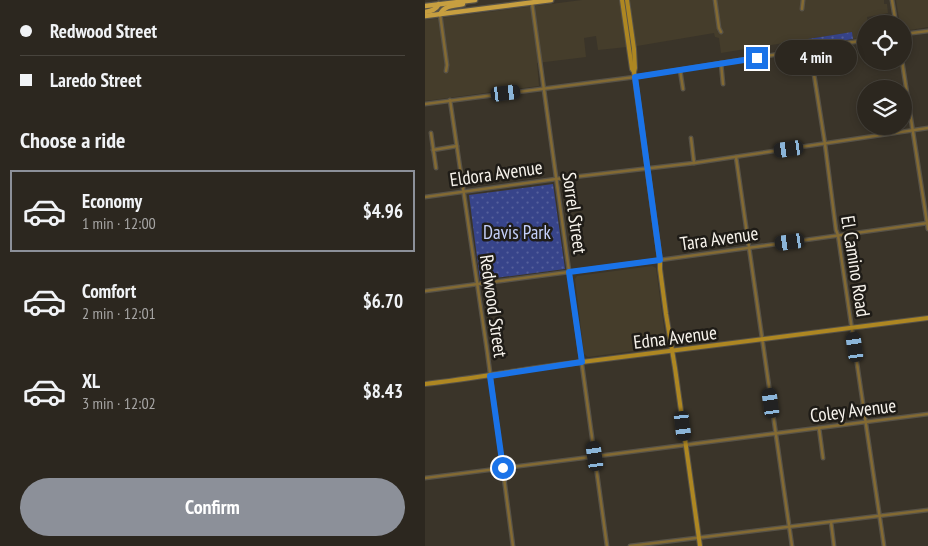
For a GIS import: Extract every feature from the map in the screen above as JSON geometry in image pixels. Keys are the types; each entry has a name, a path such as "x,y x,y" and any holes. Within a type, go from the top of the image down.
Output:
{"main road":[{"path":"440,14 447,7 471,0"},
{"path":"425,6 438,2 475,0"},
{"path":"516,4 522,0"},
{"path":"425,14 440,14 551,0"},
{"path":"425,14 437,8 438,2"}],"street":[{"path":"622,0 635,68 660,269 700,546"},
{"path":"627,0 631,44"},
{"path":"715,0 721,32"},
{"path":"802,9 803,0"},
{"path":"892,0 894,15"},
{"name":"Sorrel Street","path":"533,1 607,546"},
{"path":"440,14 447,65 446,72"},
{"path":"912,33 928,31"},
{"path":"425,104 548,89 635,74 680,70 857,41"},
{"name":"El Camino Road","path":"810,49 884,546"},
{"path":"721,63 723,84"},
{"path":"680,70 683,89"},
{"path":"903,70 928,229"},
{"name":"Redwood Street","path":"450,100 513,546"},
{"name":"Eldora Avenue","path":"425,197 694,163 928,128"},
{"path":"431,133 436,168"},
{"path":"691,138 694,163"},
{"path":"433,150 457,146"},
{"path":"736,157 792,546"},
{"name":"Tara Avenue","path":"425,291 928,223"},
{"name":"Edna Avenue","path":"425,384 928,318"},
{"name":"Coley Avenue","path":"425,478 928,414"},
{"path":"819,428 823,458"},
{"path":"630,546 928,510"},
{"path":"831,522 834,546"}],"shaded area":[{"path":"582,0 884,0 884,4 887,4 888,13 857,15 857,38 853,39 852,32 721,53 719,38 715,37 714,33 637,46 598,50 596,36 584,38 586,57 537,63 539,86 425,101 425,20"},
{"path":"896,0 928,0 928,27 912,30 912,15 898,15"},
{"path":"652,266 656,268 666,343 663,347 588,357 584,354 575,279 577,276"}],"green space":[{"path":"852,32 853,39 809,46 808,39"},
{"name":"Davis Park","path":"553,184 565,269 480,280 469,195"}],"route":[{"path":"503,468 490,376 582,362 569,272 660,260 635,77 757,58"}]}
